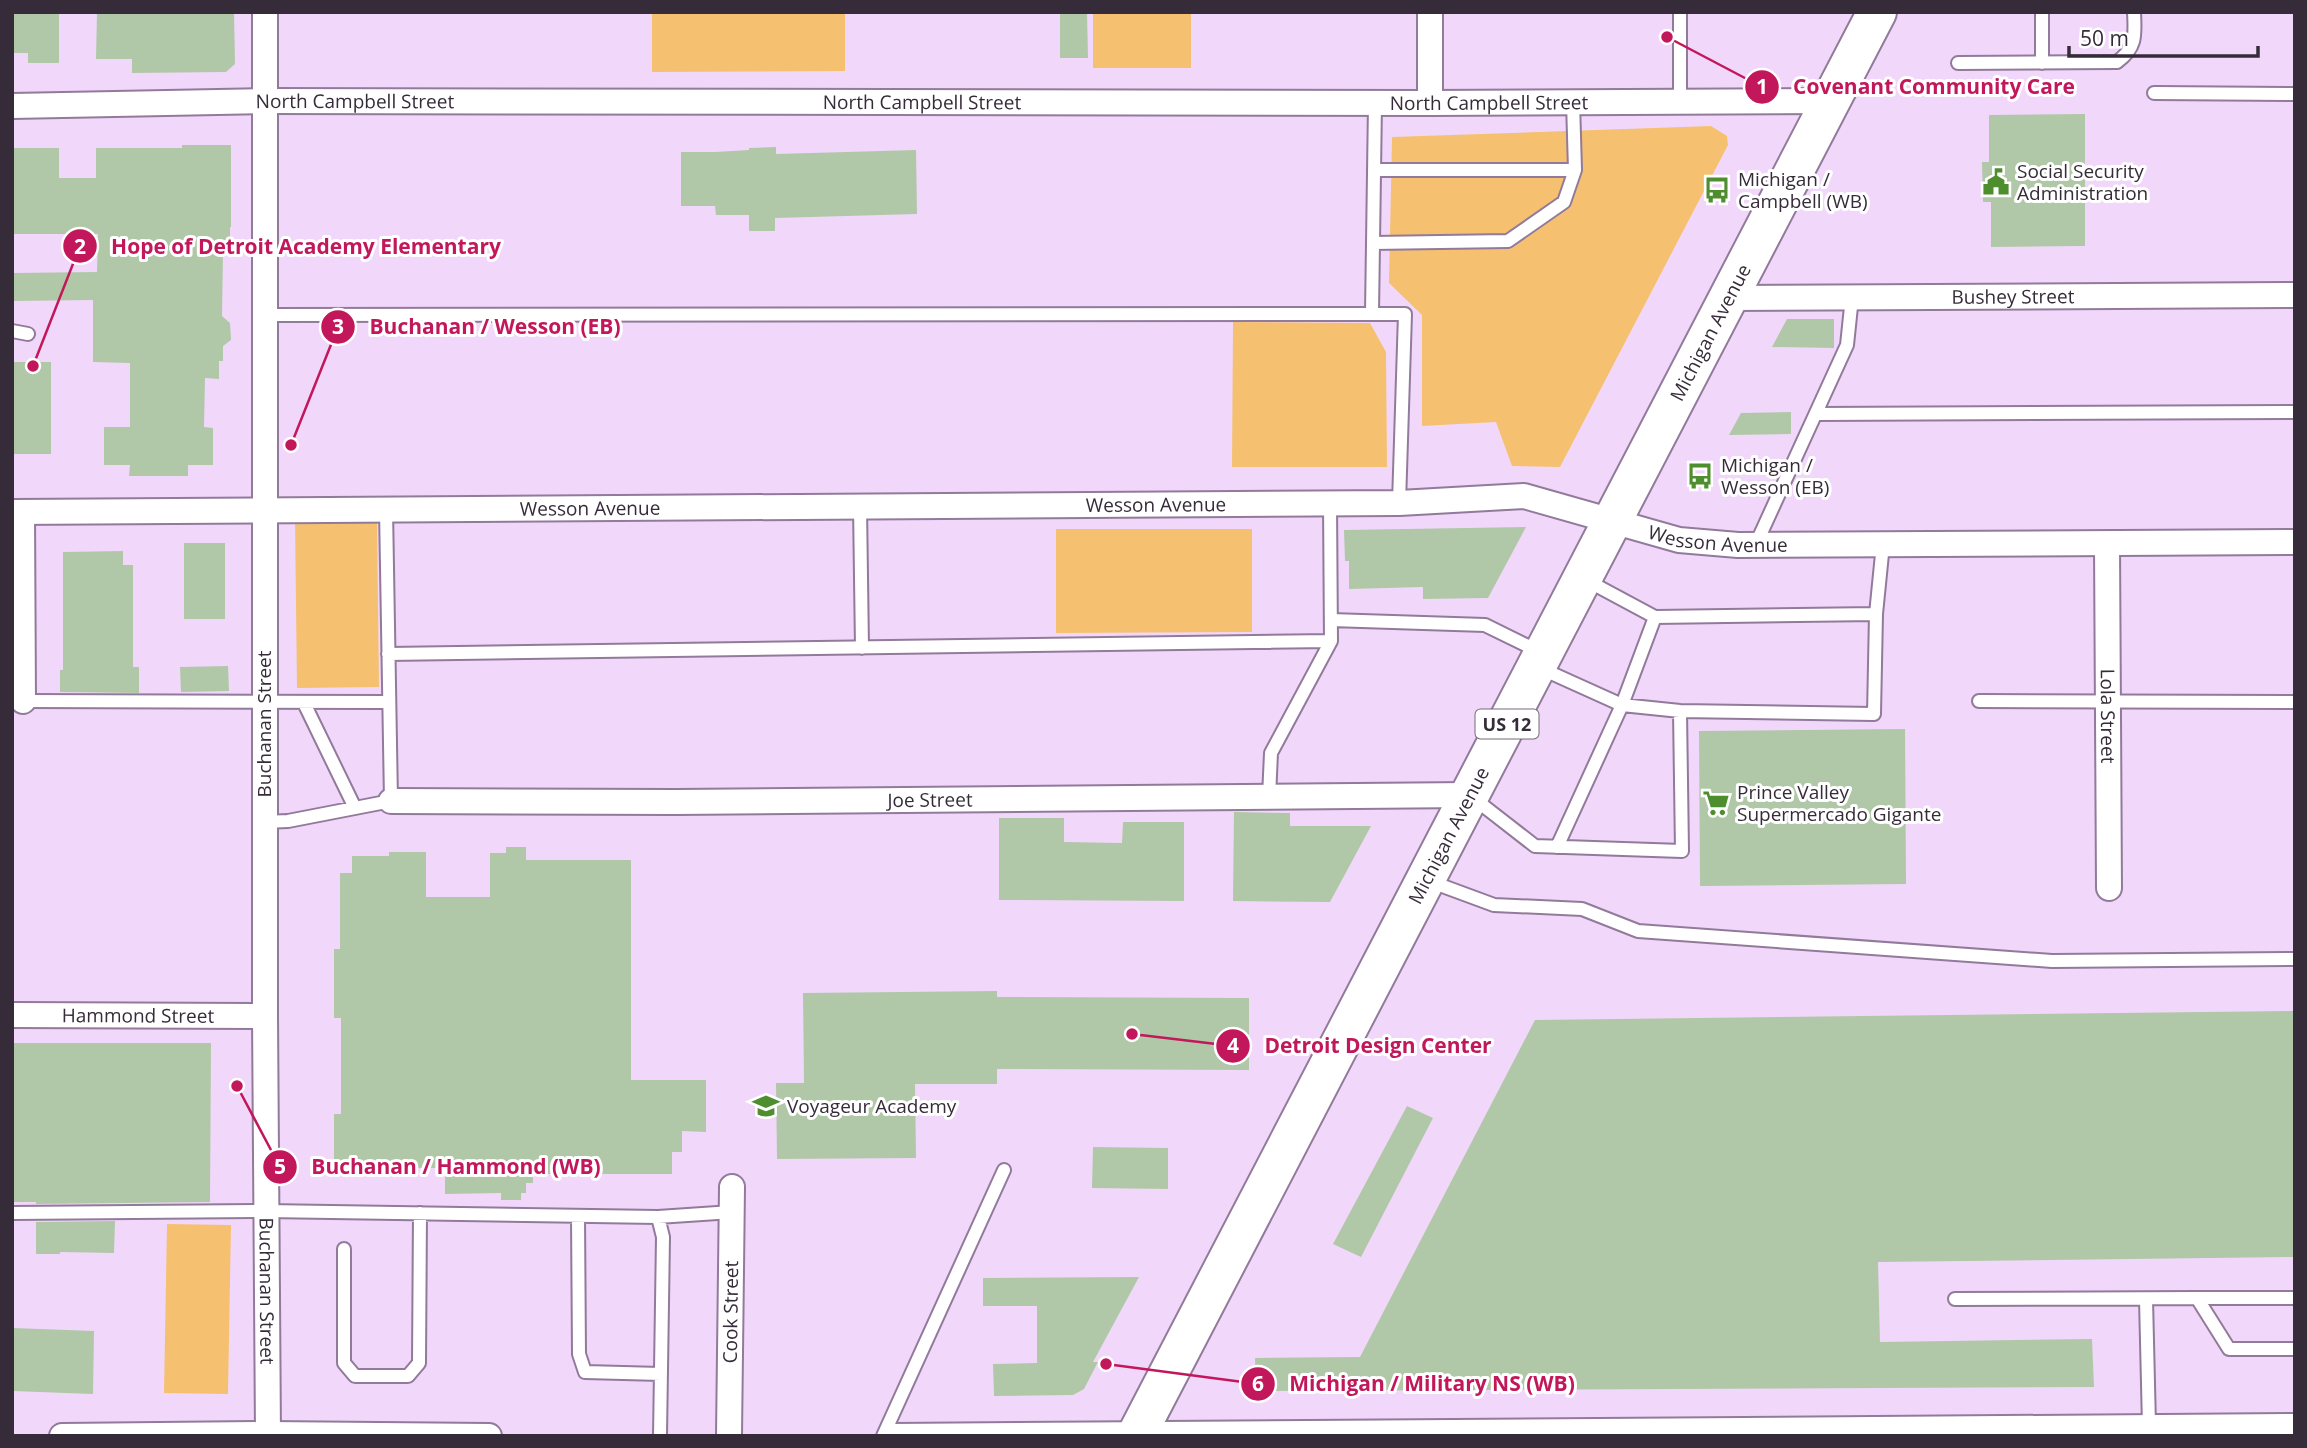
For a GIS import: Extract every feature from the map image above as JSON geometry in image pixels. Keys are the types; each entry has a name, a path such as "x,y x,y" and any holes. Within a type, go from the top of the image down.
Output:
{"main road":[{"name":"Michigan Avenue","path":"1136,1435 1877,12"}],"street":[{"name":"Buchanan Street","path":"265,12 263,509 268,1435"},
{"path":"1430,12 1430,103"},
{"name":"North Campbell Street","path":"12,106 265,101 1831,101"},
{"name":"Bushey Street","path":"1729,298 2295,295"},
{"name":"Wesson Avenue","path":"17,512 1399,503 1524,496 1679,540 1756,544 2295,542"},
{"path":"17,512 19,687"},
{"name":"Lola Street","path":"2107,544 2109,888"},
{"name":"Joe Street","path":"391,801 690,802 1470,795"},
{"name":"Hammond Street","path":"12,1015 265,1016"},
{"name":"Cook Street","path":"729,1436 732,1187"},
{"path":"893,1436 1955,1433 2149,1426 2295,1426"},
{"path":"62,1436 489,1436"}],"lane":[{"path":"1680,12 1680,102"},
{"path":"2042,12 2042,63"},
{"path":"1958,63 2118,62 2128,54 2135,39 2134,12"},
{"path":"2154,93 2295,94"},
{"path":"1373,243 1508,241 1564,202 1575,170 1573,102"},
{"path":"1372,313 1374,103"},
{"path":"1374,170 1575,170"},
{"path":"1756,544 1847,345 1852,297"},
{"path":"264,315 1405,314 1399,503"},
{"path":"12,331 28,334"},
{"path":"1816,414 2295,412"},
{"path":"1269,797 1271,753 1331,641 1330,503"},
{"path":"860,506 862,648"},
{"path":"264,822 288,821 391,801 386,509"},
{"path":"1331,620 1485,625 1540,660 1622,705 1680,711 1874,713 1876,614 1884,544"},
{"path":"1582,578 1655,617 1876,614"},
{"path":"1557,847 1622,705 1655,617"},
{"path":"388,654 1331,641"},
{"path":"19,687 264,703 389,702"},
{"path":"1979,701 2295,702"},
{"path":"304,703 355,808"},
{"path":"1470,795 1535,846 1682,851 1680,711"},
{"path":"1425,880 1494,905 1582,909 1638,931 2052,961 2295,960"},
{"path":"883,1436 1004,1170"},
{"path":"12,1213 266,1211 658,1217 732,1212"},
{"path":"344,1249 344,1363 355,1376 408,1376 419,1363 420,1213"},
{"path":"578,1216 579,1354 586,1372 661,1374"},
{"path":"658,1217 663,1237 660,1436"},
{"path":"2146,1298 2149,1426"},
{"path":"2197,1298 2228,1349 2295,1349"},
{"path":"1955,1299 2295,1298"}],"shaded area":[{"path":"652,12 845,12 845,71 652,72"},
{"path":"1093,12 1191,12 1191,68 1093,68"},
{"path":"1711,126 1727,136 1728,145 1560,467 1512,466 1496,422 1422,426 1422,315 1389,283 1392,137"},
{"path":"1233,322 1370,323 1386,352 1387,467 1232,467"},
{"path":"377,520 379,687 297,688 295,521"},
{"path":"1056,529 1252,529 1252,632 1056,633"},
{"path":"167,1224 231,1225 228,1394 164,1393"}],"building":[{"path":"12,12 59,12 59,63 28,63 28,53 12,53"},
{"path":"97,12 234,12 235,64 226,72 132,73 132,59 96,59"},
{"path":"1060,12 1087,12 1088,58 1060,58"},
{"path":"2085,114 2085,246 1991,247 1991,202 1983,202 1982,162 1989,162 1989,115"},
{"path":"182,145 231,145 230,253 223,253 222,316 230,323 231,340 223,346 223,361 219,361 219,379 205,378 204,427 213,428 213,465 188,465 188,476 129,476 130,465 104,465 104,427 130,427 130,363 93,362 93,300 12,301 12,273 97,272 98,234 12,234 12,148 59,148 59,178 96,178 96,148 182,148"},
{"path":"776,147 776,154 916,150 917,214 775,218 775,231 749,231 749,215 716,215 715,206 681,206 681,152"},
{"path":"1787,319 1834,319 1834,348 1772,347"},
{"path":"12,362 51,362 51,454 12,454"},
{"path":"1791,412 1791,434 1729,435 1741,413"},
{"path":"1526,527 1488,598 1423,599 1423,587 1349,589 1349,561 1345,561 1344,530"},
{"path":"184,543 225,543 225,619 184,619"},
{"path":"123,551 123,565 133,565 133,667 139,667 139,693 60,692 60,670 63,670 63,552"},
{"path":"228,666 229,691 181,692 180,667"},
{"path":"1905,729 1906,884 1700,886 1699,731"},
{"path":"1234,812 1290,813 1290,826 1371,826 1330,902 1233,901"},
{"path":"999,818 1064,818 1064,842 1122,843 1123,822 1184,822 1184,901 999,900"},
{"path":"506,847 526,847 526,860 631,860 631,1080 706,1080 706,1132 682,1131 682,1152 672,1152 672,1174 533,1174 533,1183 526,1183 526,1193 521,1193 521,1200 501,1200 501,1193 445,1194 445,1168 379,1168 379,1175 334,1176 334,1114 341,1114 341,1018 334,1018 334,949 340,949 340,873 352,873 352,856 426,852 426,897 490,897 490,853 506,853"},
{"path":"997,991 997,997 1249,998 1249,1070 997,1069 997,1084 915,1084 916,1158 777,1159 776,1083 804,1083 803,993"},
{"path":"2295,1011 2295,1257 1878,1262 1880,1342 2092,1339 2094,1387 1256,1391 1255,1358 1360,1357 1535,1020"},
{"path":"12,1043 211,1043 210,1202 12,1202"},
{"path":"1407,1106 1433,1118 1361,1257 1333,1244"},
{"path":"1093,1147 1168,1148 1168,1189 1092,1188"},
{"path":"115,1221 114,1253 36,1254 36,1222"},
{"path":"1139,1277 1093,1362 1098,1362 1084,1389 1073,1395 994,1396 993,1364 1037,1363 1037,1306 983,1306 983,1278"},
{"path":"13,1328 94,1331 93,1394 12,1391"}],"place":[{"name":"Covenant Community Care","path":"1667,37"},
{"name":"Social Security Administration","path":"1996,182"},
{"name":"Michigan / Campbell (WB)","path":"1717,190"},
{"name":"Hope of Detroit Academy Elementary","path":"33,366"},
{"name":"Buchanan / Wesson (EB)","path":"291,445"},
{"name":"Michigan / Wesson (EB)","path":"1700,476"},
{"name":"Prince Valley Supermercado Gigante","path":"1716,803"},
{"name":"Detroit Design Center","path":"1132,1034"},
{"name":"Buchanan / Hammond (WB)","path":"237,1086"},
{"name":"Voyageur Academy","path":"766,1106"},
{"name":"Michigan / Military NS (WB)","path":"1106,1364"}]}
